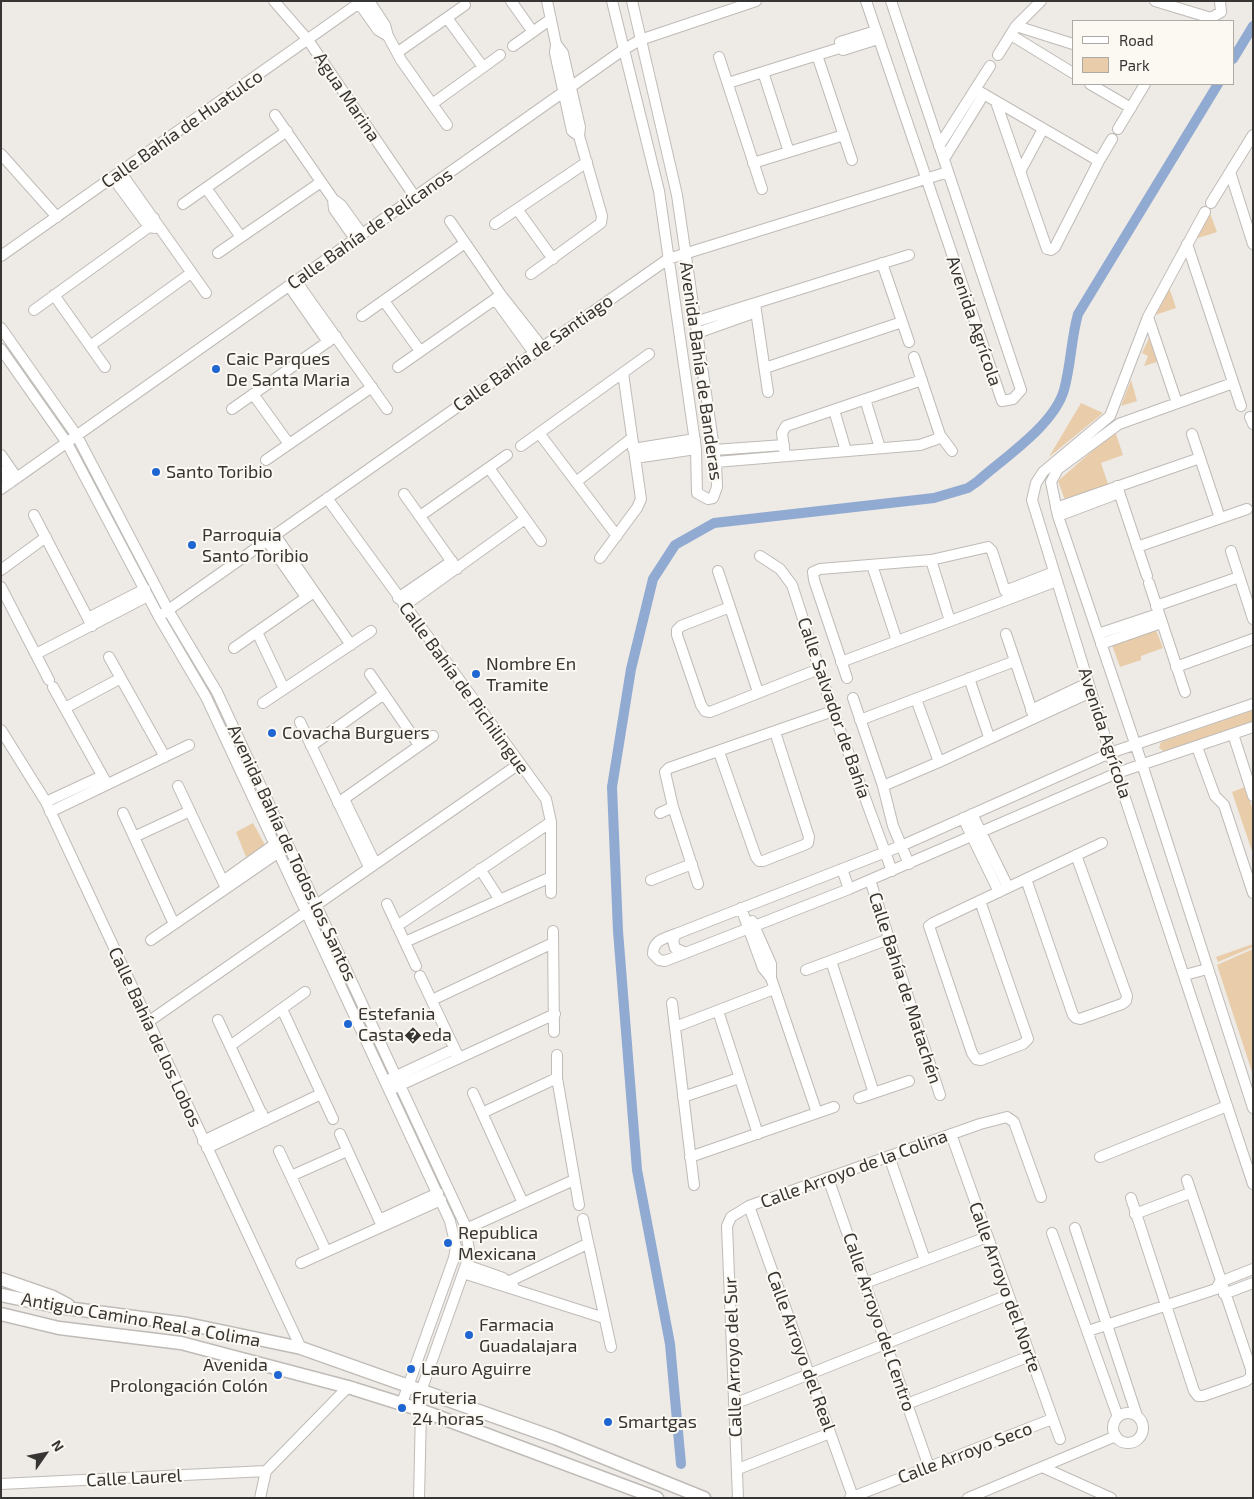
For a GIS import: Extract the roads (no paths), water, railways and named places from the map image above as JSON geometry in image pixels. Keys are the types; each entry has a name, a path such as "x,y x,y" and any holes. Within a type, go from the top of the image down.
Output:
{"main road":[{"path":"1,1279 53,1297 77,1309"},
{"name":"Antiguo Camino Real a Colima","path":"1,1295 77,1309 187,1324 301,1348 555,1438 704,1498"},
{"name":"Antiguo Camino Real a Colima","path":"1,1314 59,1328 182,1343 348,1387 402,1403 657,1498"}],"street":[{"name":"Agua Marina","path":"274,1 308,40 415,197"},
{"path":"511,1 533,32"},
{"path":"532,274 601,224 602,216 579,136 572,130 568,89 555,54 556,44 547,1"},
{"name":"Avenida Bahía de Banderas","path":"612,1 659,191 696,444 697,493 702,498 713,498 718,487 716,462 677,195 632,1"},
{"name":"Calle Bahía de Pelícanos","path":"10,484 623,50 640,40 756,1"},
{"name":"Avenida Agrícola","path":"866,1 1002,401 1013,398 1021,390 891,1"},
{"path":"998,55 1029,6 1036,9 1041,1"},
{"path":"1154,1 1211,18 1221,12 1220,1"},
{"name":"Calle Bahía de Huatulco","path":"1,256 363,2"},
{"path":"363,2 385,25 388,36 447,125"},
{"path":"398,52 465,6"},
{"path":"447,18 483,67"},
{"path":"513,46 551,19"},
{"path":"1014,31 1072,44"},
{"path":"1014,31 1072,72"},
{"path":"728,83 846,46 840,42 877,35"},
{"path":"432,104 500,55"},
{"path":"817,55 852,160"},
{"path":"719,57 762,189"},
{"path":"944,159 980,92 990,66"},
{"path":"763,72 788,152"},
{"path":"1092,85 1131,108"},
{"path":"1118,129 1145,85"},
{"path":"939,146 980,92"},
{"path":"980,92 1099,161"},
{"path":"996,102 1044,245 1051,250 1056,247 1112,139"},
{"path":"276,115 332,199 334,209 359,237"},
{"path":"1020,170 1043,129"},
{"path":"183,204 287,131"},
{"path":"753,163 844,135"},
{"path":"1211,202 1253,135"},
{"path":"1,154 58,217"},
{"path":"495,224 587,162"},
{"name":"Calle Bahía de Santiago","path":"159,617 668,259 948,172"},
{"path":"1230,172 1253,244"},
{"path":"117,176 206,293"},
{"path":"218,253 321,182"},
{"path":"206,188 241,237"},
{"path":"517,209 553,259"},
{"path":"1118,424 1110,416 1148,317 1205,212"},
{"path":"450,221 498,297 538,350"},
{"path":"34,310 154,225"},
{"path":"362,316 465,243"},
{"path":"1186,244 1241,406"},
{"path":"696,327 909,255"},
{"path":"882,263 909,342"},
{"path":"90,346 191,273"},
{"path":"293,284 332,339 372,387 387,409"},
{"path":"54,296 105,367"},
{"path":"398,367 498,297"},
{"path":"384,301 420,352"},
{"path":"756,308 768,392"},
{"path":"1148,317 1177,403"},
{"path":"765,368 902,322"},
{"name":"Avenida Bahía de Todos los Santos","path":"1,328 78,436 168,610 217,692 466,1227 469,1250 465,1269 422,1391 418,1409"},
{"path":"232,409 332,339"},
{"name":"Avenida Bahía de Todos los Santos","path":"1,349 67,443 159,617 206,697 440,1196 454,1232 455,1252 402,1403"},
{"path":"521,446 649,354"},
{"path":"914,357 940,435 952,451"},
{"path":"600,558 640,503 622,373"},
{"path":"785,456 782,433 786,426 922,380"},
{"path":"1032,503 1035,496 1040,492 1052,491 1052,477 1058,469 1118,424 1233,383"},
{"path":"266,460 372,387"},
{"path":"253,394 288,444"},
{"path":"865,399 880,448"},
{"path":"834,410 846,451"},
{"name":"Avenida Agrícola","path":"1110,416 1048,467 1039,477 1033,490 1032,503 1110,753 1253,1184"},
{"path":"539,433 616,536"},
{"path":"1192,434 1220,518"},
{"path":"716,462 920,445 937,439 940,435"},
{"path":"576,482 632,438"},
{"path":"634,454 696,444"},
{"path":"714,450 784,445"},
{"path":"1,455 10,484"},
{"path":"420,516 507,455"},
{"path":"1057,512 1200,458"},
{"path":"488,468 541,541"},
{"path":"1,471 10,484"},
{"path":"1118,490 1185,692"},
{"name":"Avenida Agrícola","path":"1052,491 1057,512 1142,764 1253,1108"},
{"path":"404,494 454,565"},
{"name":"Calle Bahía de Pichilingue","path":"327,498 546,799 551,822 551,893"},
{"path":"1137,547 1247,509"},
{"path":"34,515 90,622"},
{"path":"401,602 525,519"},
{"path":"1,570 46,538"},
{"path":"271,538 310,595 351,645"},
{"path":"847,678 813,572 820,569 931,560 988,547 992,552 1005,591 1055,577"},
{"path":"1231,551 1253,619"},
{"name":"Calle Salvador de Bahía","path":"760,556 780,569 792,585 832,711 892,871"},
{"path":"931,560 950,621"},
{"path":"872,565 897,641"},
{"path":"718,571 758,692"},
{"path":"841,662 950,621 1055,577"},
{"path":"1099,639 1239,577"},
{"path":"1,587 51,683 105,780"},
{"path":"36,654 90,622 146,593"},
{"path":"234,648 310,595"},
{"path":"730,608 681,626 677,630 677,636 701,706 705,711 710,712 819,669"},
{"path":"263,702 284,690 371,631"},
{"path":"257,632 284,690"},
{"path":"1006,634 1033,714"},
{"path":"1176,667 1253,640"},
{"path":"110,657 165,756"},
{"path":"860,720 1015,661"},
{"path":"370,674 419,745"},
{"path":"65,708 121,678"},
{"path":"969,678 988,738"},
{"path":"883,786 939,762 1033,714 1090,688"},
{"path":"312,746 384,694"},
{"name":"Calle Salvador de Bahía","path":"853,698 901,846 909,864"},
{"path":"916,699 939,762"},
{"path":"1253,704 1110,753 901,846 676,934 655,944 653,950 655,956 665,961 686,953 909,864 1117,772 1253,727"},
{"path":"698,884 673,807 665,772 669,768 832,711"},
{"path":"300,722 372,865"},
{"name":"Calle Bahía de los Lobos","path":"1,730 48,807 301,1348"},
{"path":"719,752 756,857 759,861 763,861 804,845 808,842 809,838 775,732"},
{"path":"1233,734 1252,792"},
{"path":"341,801 433,736"},
{"path":"48,807 105,780 189,745"},
{"path":"1197,747 1215,796 1224,805 1253,893"},
{"path":"148,1022 519,764"},
{"path":"178,786 225,885"},
{"path":"660,813 673,807"},
{"path":"134,836 190,811"},
{"path":"123,813 174,924"},
{"path":"968,816 1003,889"},
{"path":"397,926 551,822"},
{"path":"980,901 1028,1039 1023,1044 981,1060 976,1059 972,1053 929,926 1003,889 1102,843"},
{"path":"151,940 277,848"},
{"path":"1026,879 1073,1015 1076,1018 1080,1018 1122,1004 1126,1001 1127,996 1076,855"},
{"path":"651,880 692,864"},
{"path":"480,869 500,900"},
{"path":"842,869 849,889"},
{"path":"405,942 551,877"},
{"name":"Calle Bahía de Matachén","path":"870,880 940,1095"},
{"path":"387,904 416,966"},
{"path":"744,907 751,927 772,964 771,978 774,989 817,1113"},
{"path":"553,931 554,1032"},
{"path":"676,934 673,941 675,948 686,953"},
{"path":"806,970 889,939"},
{"path":"432,1000 553,943"},
{"path":"831,961 874,1093"},
{"path":"1185,975 1207,969"},
{"path":"420,976 456,1053"},
{"path":"675,1027 774,989"},
{"path":"230,1046 306,992"},
{"path":"672,1003 694,1185"},
{"path":"282,1009 333,1119"},
{"path":"718,1011 758,1134"},
{"path":"387,1086 456,1053 554,1014"},
{"path":"218,1020 263,1117"},
{"path":"557,1055 557,1078 579,1205"},
{"path":"482,1113 557,1078"},
{"path":"683,1097 740,1078"},
{"path":"859,1098 909,1081"},
{"path":"473,1093 523,1203"},
{"path":"205,1144 263,1117 321,1094"},
{"path":"1100,1157 1228,1106"},
{"path":"690,1157 834,1107"},
{"name":"Calle Arroyo de la Colina","path":"730,1217 749,1206 951,1134 980,1124 1011,1118 1041,1197"},
{"path":"340,1134 381,1223"},
{"name":"Calle Arroyo del Norte","path":"951,1134 1060,1439"},
{"path":"279,1151 326,1251"},
{"path":"291,1176 347,1151"},
{"path":"889,1156 925,1260"},
{"name":"Calle Arroyo del Centro","path":"828,1178 929,1467"},
{"path":"466,1227 574,1180"},
{"path":"1131,1198 1194,1391 1198,1396 1204,1396 1246,1381 1251,1377 1251,1369 1220,1288 1187,1180"},
{"path":"1135,1214 1190,1193"},
{"path":"301,1263 440,1196"},
{"name":"Calle Arroyo del Real","path":"749,1206 852,1497"},
{"name":"Calle Arroyo del Sur","path":"730,1217 728,1226 738,1498"},
{"path":"583,1219 610,1347"},
{"path":"968,1498 1116,1436 1128,1442 1140,1437 1143,1424 1137,1416 1075,1228"},
{"path":"1052,1233 1118,1417"},
{"path":"865,1283 987,1237"},
{"path":"511,1286 587,1244"},
{"path":"465,1269 604,1318"},
{"path":"1220,1288 1253,1269"},
{"path":"1088,1331 1220,1288 1253,1283"},
{"path":"734,1404 1008,1295"},
{"path":"907,1404 1030,1356"},
{"path":"260,1498 266,1471 348,1387"},
{"path":"418,1409 419,1498"},
{"path":"1116,1436 1114,1426 1118,1417 1127,1413 1137,1416"},
{"name":"Calle Arroyo Seco","path":"852,1497 1052,1418"},
{"path":"738,1469 830,1433"},
{"path":"1042,1467 1111,1498"},
{"name":"Calle Laurel","path":"1,1484 266,1471"}],"waterway":[{"path":"1234,57 1253,26"},
{"path":"681,1464 670,1344 637,1170 618,931 612,787 631,669 653,579 675,545 714,523 934,498 968,488 1027,440 1040,428 1059,403 1064,390 1078,314 1217,85"}],"place":[{"name":"Caic Parques De Santa Maria","path":"216,369"},
{"name":"Santo Toribio","path":"156,472"},
{"name":"Parroquia Santo Toribio","path":"192,545"},
{"name":"Nombre En Tramite","path":"476,674"},
{"name":"Covacha Burguers","path":"272,733"},
{"name":"Estefania Casta�eda","path":"348,1024"},
{"name":"Republica Mexicana","path":"448,1243"},
{"name":"Farmacia Guadalajara","path":"469,1335"},
{"name":"Lauro Aguirre","path":"411,1369"},
{"name":"Avenida Prolongación Colón","path":"278,1375"},
{"name":"Fruteria 24 horas","path":"402,1408"},
{"name":"Smartgas","path":"608,1422"}]}
